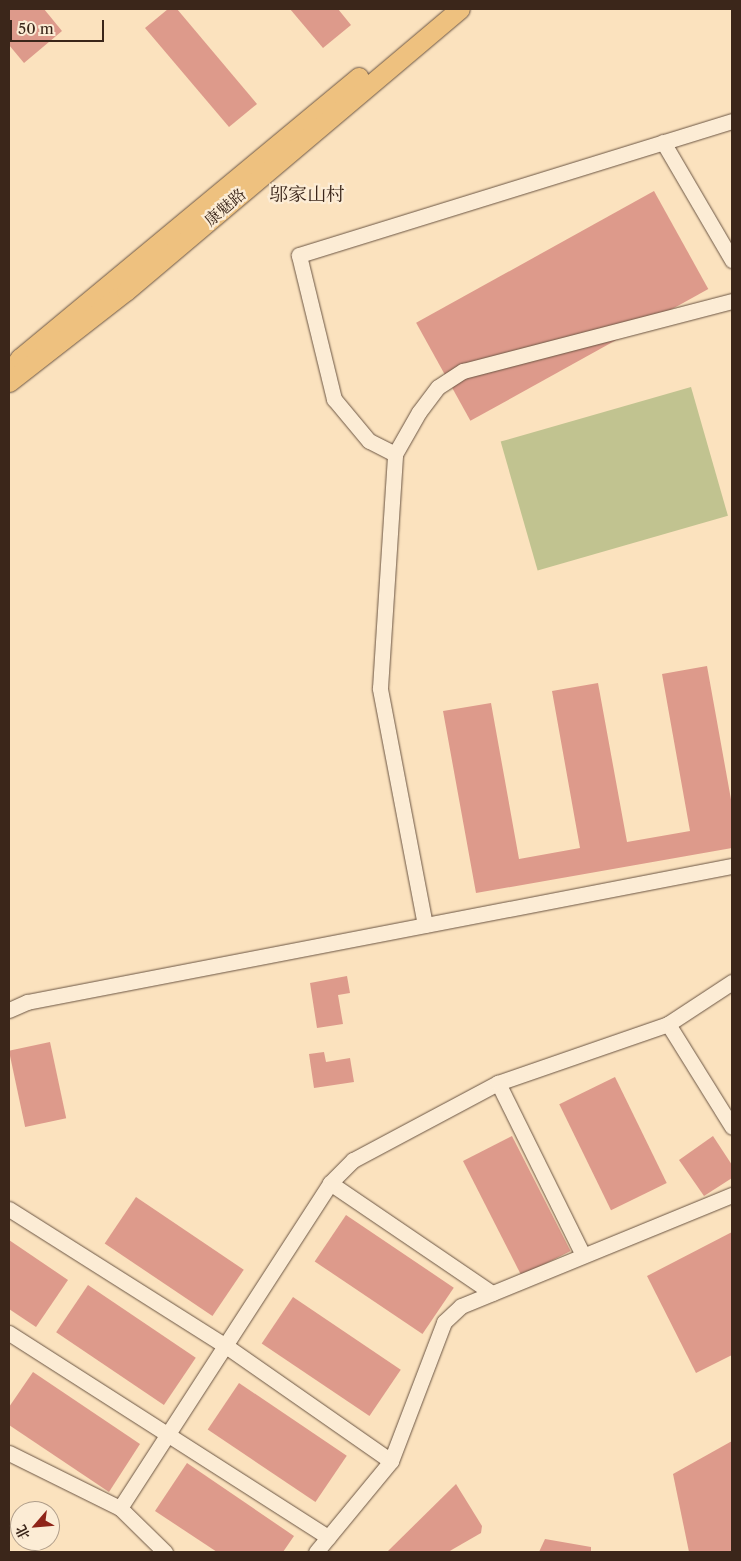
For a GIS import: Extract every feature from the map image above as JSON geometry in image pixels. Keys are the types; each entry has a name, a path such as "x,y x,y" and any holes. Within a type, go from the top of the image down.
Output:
{"main road":[{"name":"康魅路","path":"9,374 20,358 440,9"},
{"name":"康魅路","path":"9,382 126,291 460,9"}],"street":[{"path":"395,454 369,441 334,399 299,255 732,121"},
{"path":"663,142 732,260"},
{"path":"425,926 380,688 395,454 419,412 438,387 463,370 732,301"},
{"path":"9,1010 27,1002 732,866"},
{"path":"120,1508 330,1183 353,1160 498,1083 668,1024 732,982"},
{"path":"668,1024 732,1127"},
{"path":"498,1083 583,1255"},
{"path":"330,1183 492,1292"},
{"path":"316,1552 391,1461 444,1322 461,1306 732,1195"},
{"path":"9,1209 226,1346 391,1461"},
{"path":"9,1333 169,1433 328,1537"},
{"path":"9,1453 120,1508 165,1552"}],"green space":[{"path":"691,387 728,516 538,570 501,442"}],"building":[{"path":"9,9 44,9 62,31 24,63 9,45"},
{"path":"168,9 177,9 257,104 229,127 145,28"},
{"path":"290,9 338,9 351,25 323,48"},
{"path":"654,191 708,289 470,421 416,323"},
{"path":"707,666 732,805 732,848 476,893 443,711 491,703 519,859 580,848 552,691 598,683 627,842 690,831 662,674"},
{"path":"347,976 350,993 338,995 343,1024 317,1028 310,983"},
{"path":"50,1042 66,1118 25,1127 9,1051"},
{"path":"324,1052 326,1062 350,1058 354,1082 314,1088 309,1054"},
{"path":"615,1077 667,1183 611,1210 559,1104"},
{"path":"512,1136 571,1251 522,1276 463,1161"},
{"path":"713,1136 732,1165 732,1178 704,1196 679,1160"},
{"path":"136,1197 244,1270 212,1316 105,1243"},
{"path":"346,1215 454,1288 422,1334 315,1261"},
{"path":"732,1232 732,1355 696,1373 647,1276"},
{"path":"9,1240 68,1280 36,1327 9,1309"},
{"path":"88,1285 196,1358 164,1405 56,1332"},
{"path":"293,1297 401,1370 369,1416 262,1343"},
{"path":"33,1372 140,1444 109,1492 9,1425 9,1407"},
{"path":"239,1383 347,1456 315,1502 208,1429"},
{"path":"732,1441 732,1552 689,1552 673,1474"},
{"path":"187,1463 294,1536 283,1552 217,1552 155,1511"},
{"path":"456,1484 482,1526 481,1533 448,1552 387,1552"},
{"path":"545,1539 591,1547 591,1552 539,1552"}],"district":[{"name":"邬家山村","path":"307,195"}]}
